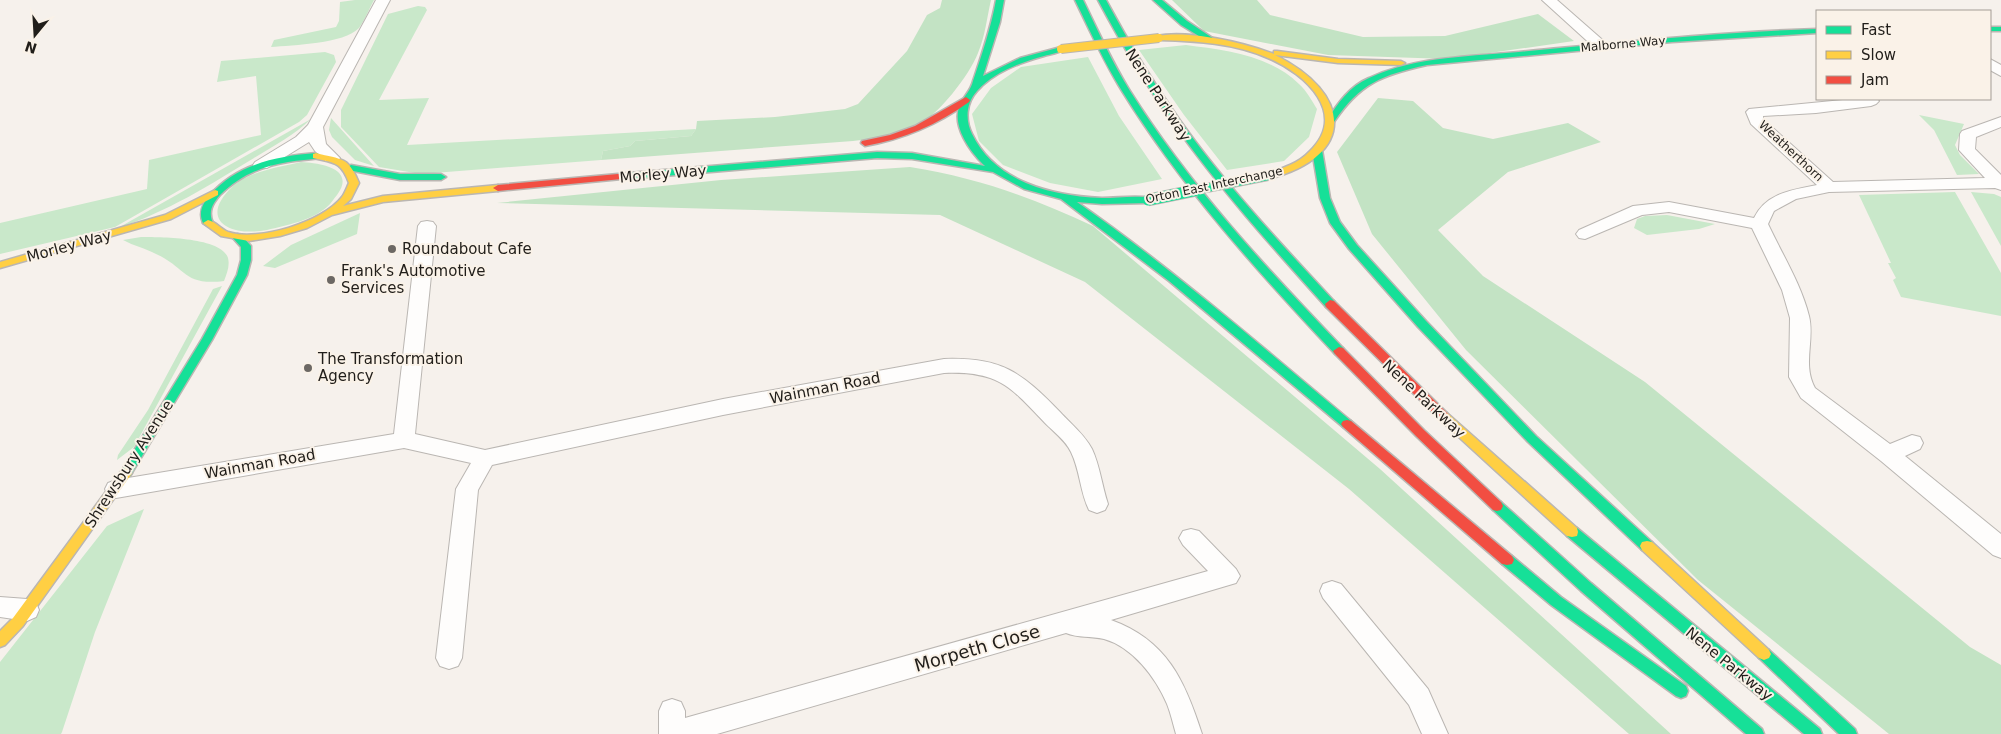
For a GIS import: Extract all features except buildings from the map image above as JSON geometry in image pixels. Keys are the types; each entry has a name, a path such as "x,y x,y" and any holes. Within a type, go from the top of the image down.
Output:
{"main road":[{"path":"976,86 996,22 1000,0"},
{"name":"Nene Parkway","path":"1079,0 1091,28 1118,78 1165,149 1207,205 1277,286 1360,374 1466,479 1628,624 1757,734"},
{"name":"Nene Parkway","path":"1102,0 1114,26 1144,76 1190,144 1304,279 1386,364 1499,469 1603,560 1815,734"},
{"path":"1157,0 1184,23 1210,40"},
{"name":"Malborne Way","path":"1331,120 1346,99 1356,89 1375,77 1430,64 1601,46 1816,30"},
{"name":"Orton East Interchange","path":"1159,38 1210,40 1251,48 1286,63 1309,78 1325,98 1329,106 1331,120 1328,136 1317,150 1296,164 1268,176 1148,200 1106,202 1064,197 1026,186 995,170 979,157 968,143 963,128 962,114 966,100 976,86 988,75 1012,62 1040,53 1061,49 1159,38"},
{"name":"Malborne Way","path":"1251,48 1294,56 1338,61 1430,64"},
{"path":"856,144 893,139 926,128 966,100"},
{"path":"1317,150 1325,198 1335,223 1422,324 1532,439 1850,734"},
{"name":"Morley Way","path":"332,212 383,199 422,194 877,156 912,156 995,170"},
{"name":"Morley Way","path":"0,264 168,217 215,193 239,175 261,166 299,157 332,158"},
{"path":"332,158 351,168 400,177 454,177"},
{"path":"277,244 332,212 343,202 355,184 351,168"},
{"path":"214,230 207,223 204,214 207,203 215,193"},
{"path":"1064,197 1113,230 1161,267 1556,600 1693,699"},
{"path":"193,224 237,237 267,236 306,226"},
{"name":"Morley Way","path":"137,227 175,225"},
{"name":"Shrewsbury Avenue","path":"0,641 27,610 116,489 207,340 242,275 246,260 246,246 237,237"},
{"name":"Shrewsbury Avenue","path":"242,275 256,262"},
{"path":"1725,722 1741,734"}],"street":[{"path":"261,166 302,140 315,127 382,0"},
{"path":"1549,0 1601,46"},
{"path":"1991,64 2001,72"},
{"name":"Weatherthorn","path":"1829,187 1756,121 1754,112 1816,108 1871,101"},
{"path":"2000,184 1967,150 1968,134 2001,122"},
{"path":"315,127 315,139 321,149 332,158"},
{"name":"Weatherthorn","path":"1759,224 1767,208 1791,195 1829,187 2000,184"},
{"path":"1585,234 1639,210 1669,208 1759,224 1790,290 1800,318 1799,377 1808,393 1889,455 2001,548"},
{"path":"404,440 427,226"},
{"name":"Wainman Road","path":"116,489 404,440 484,458 733,406 944,366 964,365 986,368 1002,373 1024,387 1080,446 1097,504"},
{"path":"1889,455 1912,443"},
{"path":"449,658 467,489 484,458"},
{"name":"Morpeth Close","path":"672,726 1054,626 1228,576 1190,538"},
{"path":"1332,591 1420,697 1435,734"},
{"path":"0,608 27,610"},
{"path":"1054,626 1089,624 1127,636 1154,659 1177,697 1189,734"}],"green space":[{"path":"374,0 359,28 352,33 330,41 271,47 274,40 336,27 339,21 340,2"},
{"path":"942,0 991,0 980,47 968,72 935,113 910,130 853,141 601,160 603,151 630,146 635,141 691,136 696,129 697,121 775,117 845,109 858,104 907,51 927,15 940,8"},
{"path":"1172,0 1257,0 1270,15 1363,37 1445,36 1538,14 1574,41 1448,59 1328,55 1204,31"},
{"path":"418,6 425,7 427,10 379,100 429,98 407,145 696,129 691,136 635,141 630,146 603,151 601,160 421,174 379,167 341,127 341,110 388,14"},
{"path":"1186,45 1231,52 1261,60 1287,74 1304,89 1317,109 1309,137 1284,161 1227,170 1184,115 1139,50"},
{"path":"325,52 334,55 336,62 307,115 299,122 115,227 0,254 0,223 147,189 149,160 261,135 256,76 217,82 221,61"},
{"path":"1088,57 1119,116 1162,179 1098,192 1050,183 1003,165 979,141 972,114 991,88 1021,67"},
{"path":"1378,98 1413,101 1443,128 1493,139 1568,123 1601,142 1508,172 1438,230 1483,276 1645,382 1970,647 2001,665 2001,734 1889,734 1698,580 1466,350 1372,234 1337,152"},
{"path":"1919,115 1964,124 1955,145 1960,155 1979,174 1957,175 1934,130"},
{"path":"331,118 374,166 355,160 332,137 329,130"},
{"path":"311,119 284,140 205,188 154,214 118,228"},
{"path":"301,162 326,166 339,173 342,179 342,186 337,195 321,212 291,224 254,232 242,231 223,224 218,217 218,209 222,198 233,186 256,173"},
{"path":"910,167 959,177 1026,197 1093,226 1380,469 1671,734 1629,734 1349,489 1085,282 940,215 497,203 721,180"},
{"path":"1955,192 2001,273 2001,316 1901,297 1893,280 1896,278 1888,263 1891,263 1859,195"},
{"path":"1971,192 1994,194 2001,197 2001,246"},
{"path":"360,213 357,234 275,268 263,266 291,245"},
{"path":"1667,215 1715,224 1699,229 1647,235 1634,228 1637,219 1645,216"},
{"path":"141,237 189,240 214,246 223,251 229,261 224,281 200,281 186,275 166,259 123,240"},
{"path":"222,286 134,447 117,460 118,455 148,410 213,289"},
{"path":"144,509 95,632 61,734 0,734 0,662 107,526"}],"traffic: fast":[{"path":"976,86 996,22 1000,0"},
{"path":"1079,0 1119,80 1173,160 1225,226 1281,290 1339,351"},
{"path":"1102,0 1125,43 1177,123 1235,197 1330,304"},
{"path":"1157,0 1184,23 1210,39"},
{"path":"1991,29 2001,29"},
{"path":"1331,120 1348,97 1364,83 1388,72 1427,63 1744,34 1816,31"},
{"path":"1061,49 1043,53 1003,68 985,78 971,91 963,107 963,125 973,146 990,165 1004,176 1019,184 1042,192 1087,200 1148,200"},
{"path":"1317,150 1325,198 1335,223 1353,247 1422,324 1532,439 1647,546"},
{"path":"629,176 877,155 912,156 995,170"},
{"path":"208,223 205,212 209,202 235,177 274,162 316,156"},
{"path":"351,168 400,177 441,177"},
{"path":"1148,200 1268,176"},
{"path":"1064,197 1173,278 1347,424"},
{"path":"126,473 207,340 242,275 246,260 246,246 237,237"},
{"path":"1497,506 1586,587 1757,734"},
{"path":"1572,532 1815,734"},
{"path":"1507,560 1556,601 1681,691"},
{"path":"1764,654 1850,734"}],"traffic: slow":[{"path":"1159,38 1216,41 1244,47 1286,63 1313,84 1323,97 1329,111 1330,125 1325,140 1312,155 1302,162 1268,176"},
{"path":"1061,49 1159,38"},
{"path":"1277,53 1338,61 1401,63"},
{"path":"208,223 225,234 249,237 276,234 304,226 328,213 346,199 354,183 345,165 316,156"},
{"path":"332,212 383,199 498,188"},
{"path":"0,265 168,217 215,193"},
{"path":"1443,416 1572,532"},
{"path":"0,641 18,622 126,473"},
{"path":"1647,546 1764,654"}],"traffic: jam":[{"path":"865,143 893,137 931,123 966,100"},
{"path":"498,188 629,176"},
{"path":"1330,304 1443,416"},
{"path":"1339,351 1420,433 1497,506"},
{"path":"1347,424 1507,560"}],"place":[{"name":"Roundabout Cafe","path":"392,249"},
{"name":"Frank's Automotive Services","path":"331,280"},
{"name":"The Transformation Agency","path":"308,368"}]}
